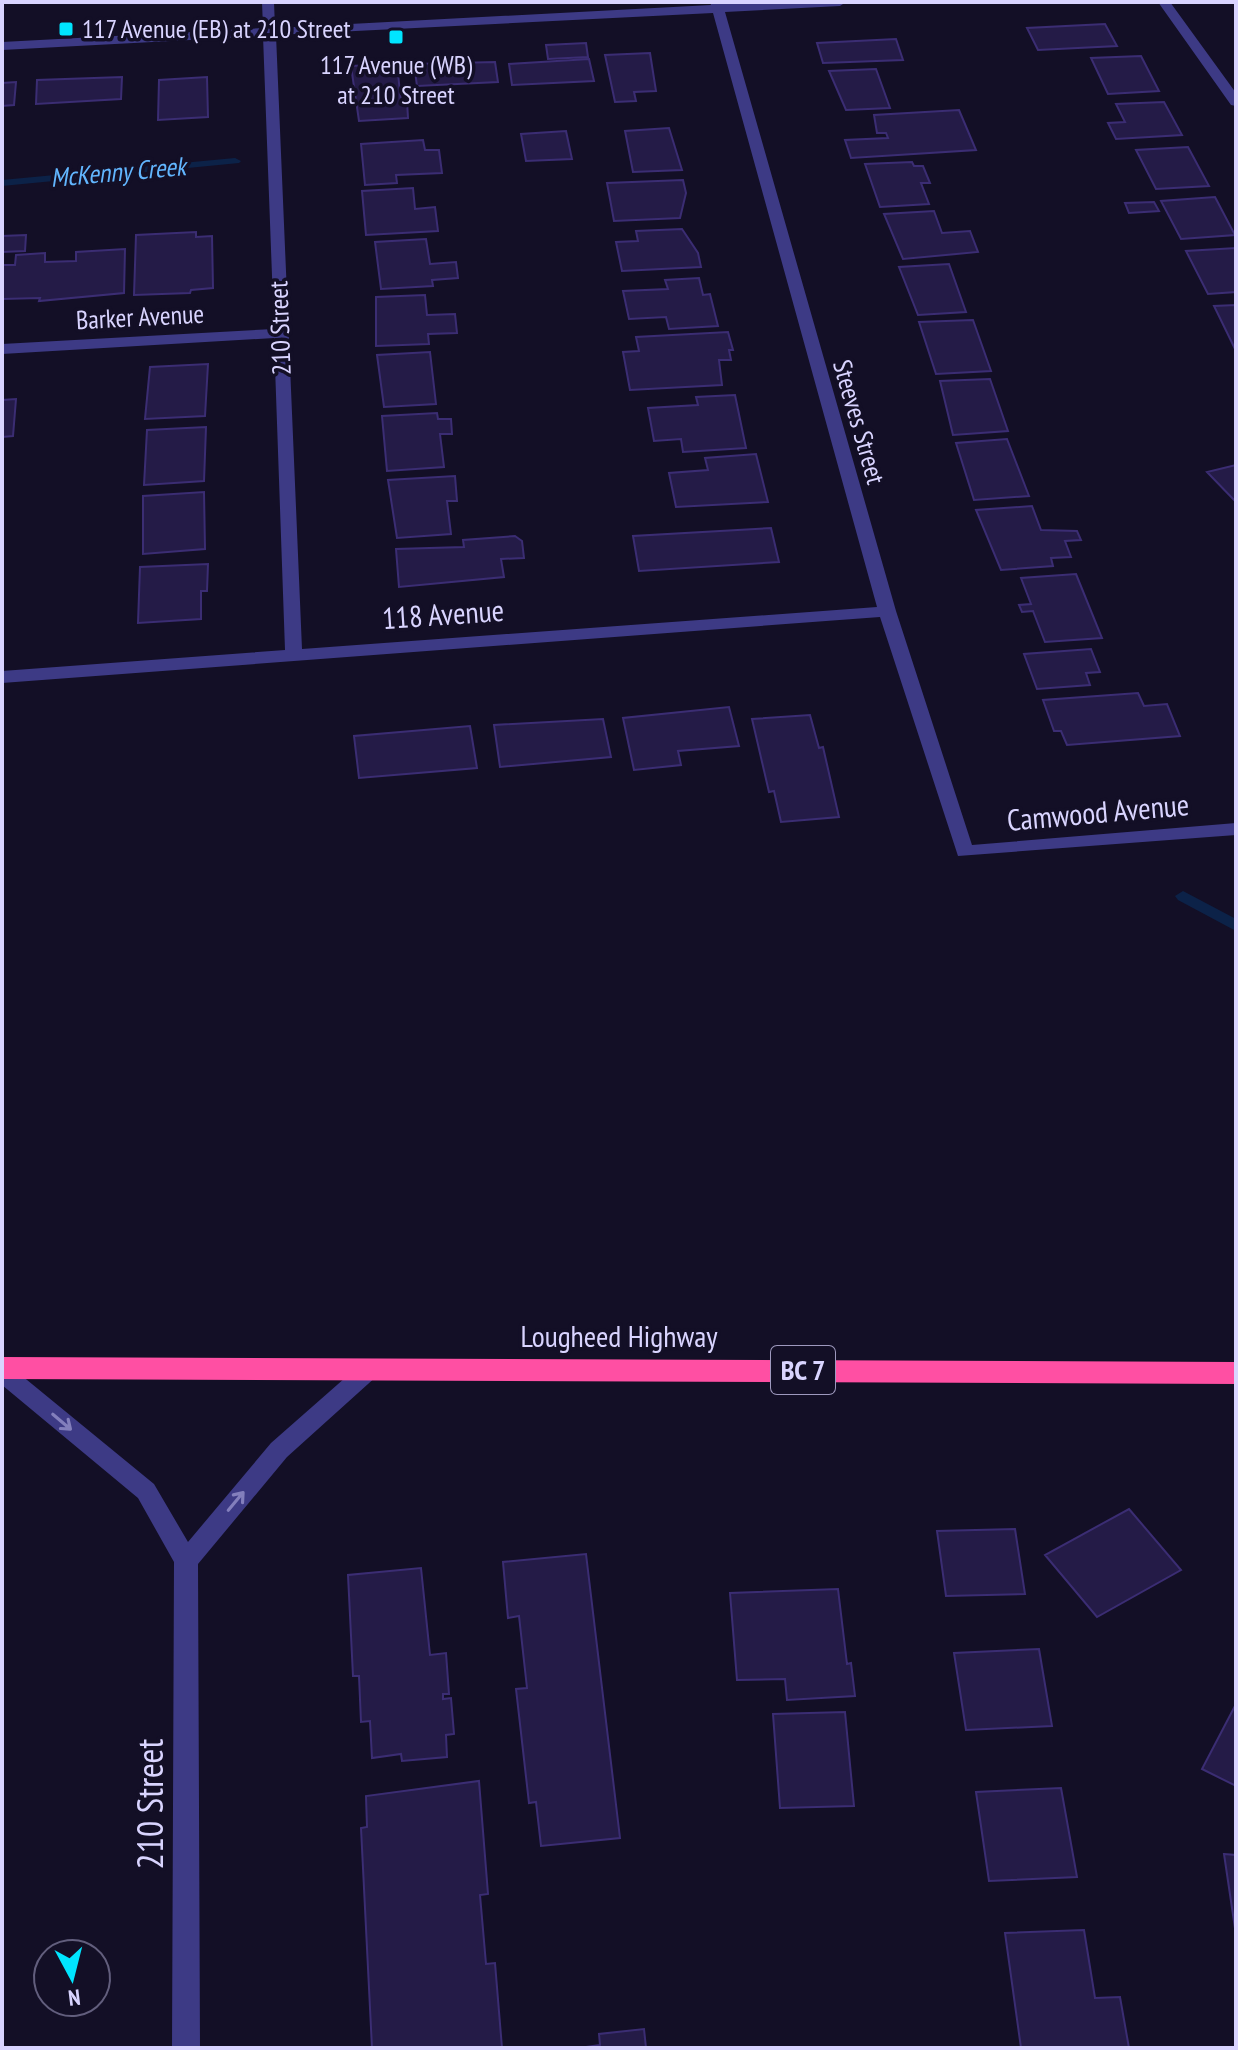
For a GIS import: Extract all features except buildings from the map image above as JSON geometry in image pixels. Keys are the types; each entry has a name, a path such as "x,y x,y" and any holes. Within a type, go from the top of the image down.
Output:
{"highway":[{"name":"Lougheed Highway","path":"2,1370 1236,1373"}],"street":[{"name":"210 Street","path":"268,2 294,654"},
{"path":"2,46 717,6 840,2"},
{"path":"1164,2 1236,102"},
{"name":"Steeves Street","path":"717,6 887,611 965,852"},
{"name":"Barker Avenue","path":"2,349 280,333"},
{"name":"118 Avenue","path":"2,677 887,611"},
{"name":"Camwood Avenue","path":"965,852 1236,829"},
{"path":"186,1561 279,1450 370,1369"},
{"name":"210 Street","path":"2,1370 146,1491 186,1561 186,2048"}],"waterway":[{"name":"McKenny Creek","path":"2,183 235,161"},
{"name":"McKenny Creek","path":"1183,896 1236,926"}],"place":[{"name":"117 Avenue (EB) at 210 Street","path":"66,29"},
{"name":"117 Avenue (WB) at 210 Street","path":"396,37"}]}
